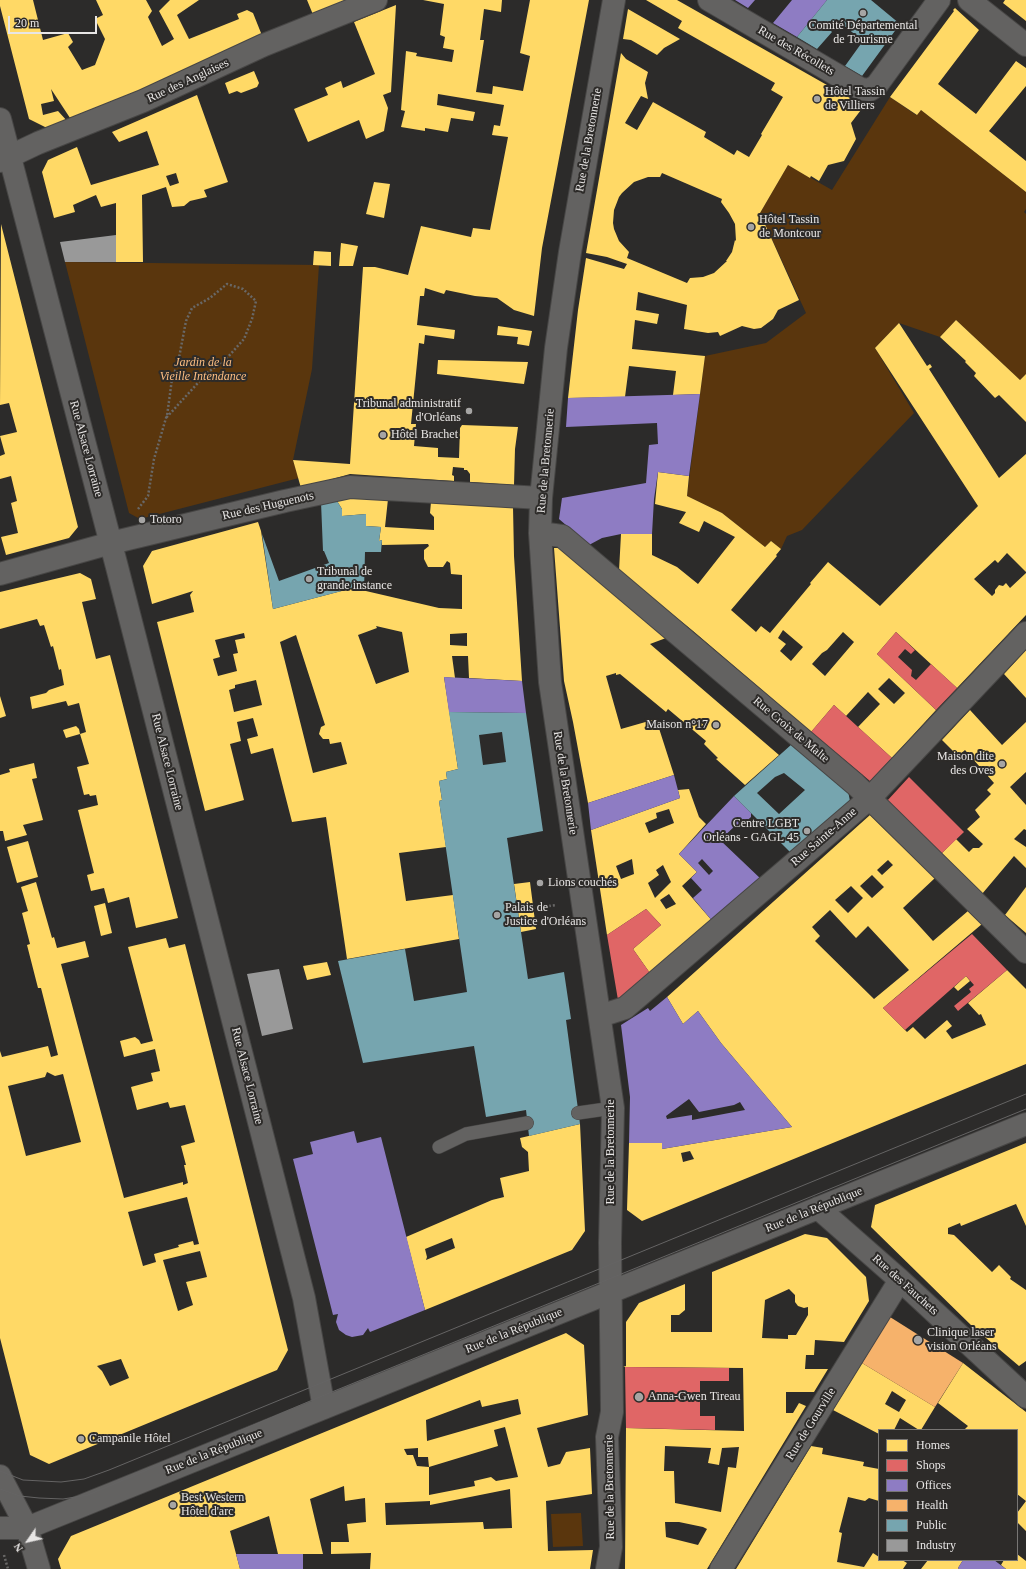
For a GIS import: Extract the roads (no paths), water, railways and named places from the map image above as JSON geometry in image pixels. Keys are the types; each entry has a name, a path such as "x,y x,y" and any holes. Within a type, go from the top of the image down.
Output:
{"street":[{"name":"Rue des Anglaises","path":"4,159 38,143 143,101 264,45 376,0"},
{"name":"Rue de la Bretonnerie","path":"607,1569 611,1547 607,1437 612,1412 610,1243 613,1108 550,682 540,533 541,498 556,348 614,0"},
{"name":"Rue des Récollets","path":"708,0 861,89 870,90 877,85 939,0"},
{"path":"969,0 1026,45"},
{"name":"Rue Alsace Lorraine","path":"0,120 4,159 111,543 304,1298 324,1408"},
{"name":"Rue des Huguenots","path":"0,574 111,543 350,487 541,498"},
{"name":"Rue Croix de Malte","path":"540,533 562,536 870,798 1026,952"},
{"name":"Rue Sainte-Anne","path":"600,1016 625,1008 870,798 1026,633"},
{"name":"Rue de la République","path":"0,1528 27,1528 1026,1124"},
{"name":"Rue des Fauchets","path":"818,1208 900,1280 1026,1397"},
{"name":"Rue de Gourville","path":"721,1569 900,1280"},
{"path":"0,1476 27,1528 39,1569"}],"lane":[{"path":"578,1113 613,1108"},
{"path":"439,1147 466,1134 527,1123"}],"tram line":[{"path":"0,1471 23,1480 61,1482 84,1479 109,1470 1026,1094"},
{"path":"0,1489 20,1496 39,1498 63,1499 88,1495 322,1396 1026,1109"}],"place":[{"name":"Comité Départemental de Tourisme","path":"863,13"},
{"name":"Hôtel Tassin de Villiers","path":"817,99"},
{"name":"Hôtel Tassin de Montcour","path":"751,227"},
{"name":"Tribunal administratif d'Orléans","path":"469,411"},
{"name":"Hôtel Brachet","path":"383,435"},
{"name":"Totoro","path":"142,520"},
{"name":"Tribunal de grande instance","path":"309,579"},
{"name":"Maison n°17","path":"716,725"},
{"name":"Maison dite des Oves","path":"1002,764"},
{"name":"Centre LGBT Orléans - GAGL 45","path":"807,831"},
{"name":"Lions couchés","path":"540,883"},
{"name":"Palais de Justice d'Orléans","path":"497,915"},
{"name":"Clinique laser vision Orléans","path":"918,1340"},
{"name":"Anna-Gwen Tireau","path":"639,1397"},
{"name":"Campanile Hôtel","path":"81,1439"},
{"name":"Best Western Hôtel d'arc","path":"173,1505"}],"park label":[{"name":"Jardin de la Vieille Intendance","path":"203,370"}]}
